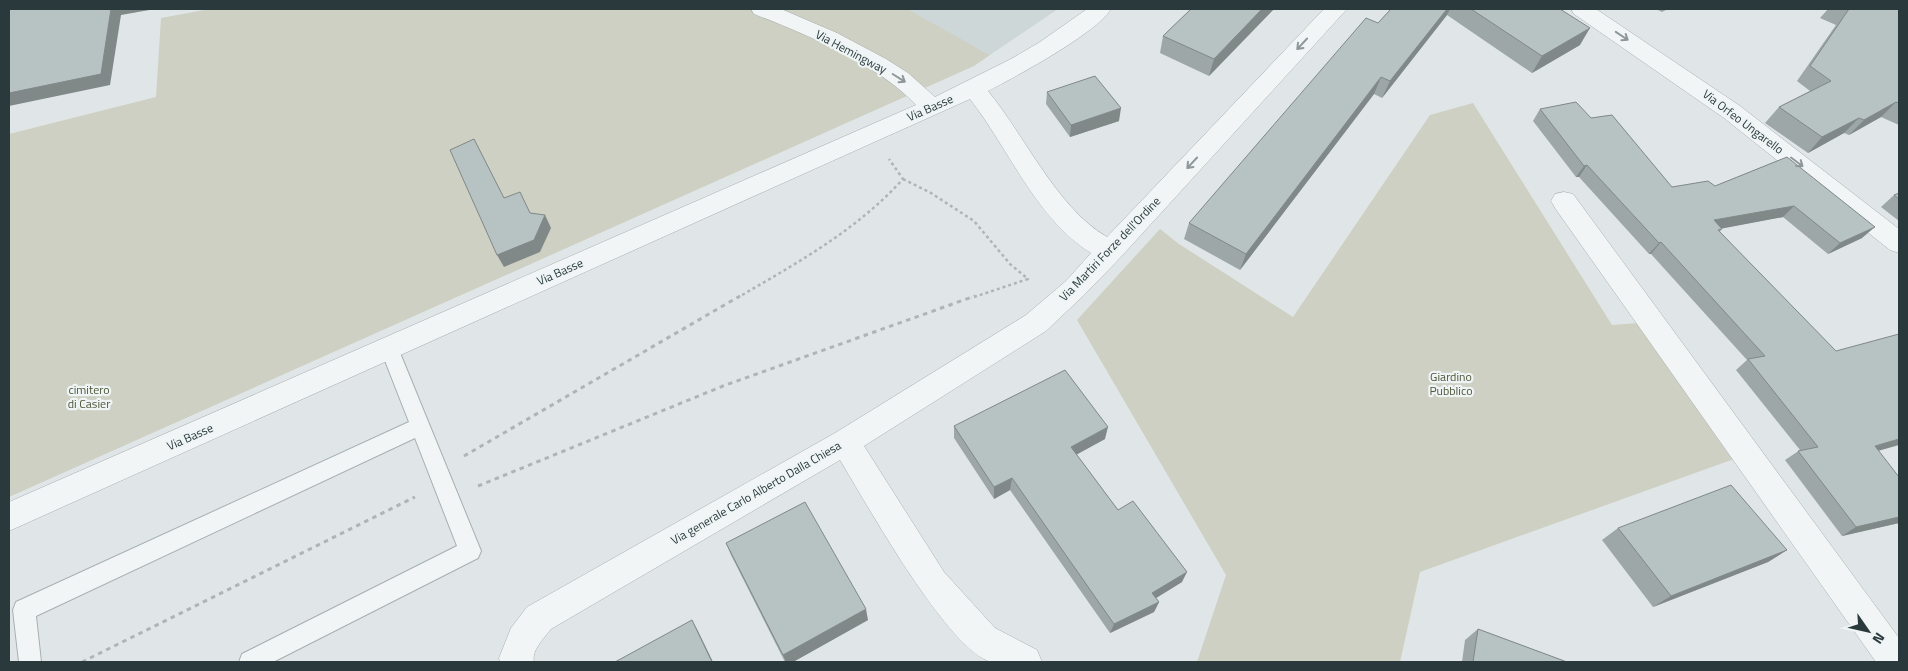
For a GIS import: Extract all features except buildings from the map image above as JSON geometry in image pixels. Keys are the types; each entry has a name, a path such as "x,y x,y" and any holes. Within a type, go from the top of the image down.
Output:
{"street":[{"name":"Via Hemingway","path":"762,9 838,44 903,80 922,95 932,108"},
{"name":"Via Basse","path":"9,517 868,134 932,108 1000,74 1078,28 1100,9"},
{"name":"Via Martiri Forze dell'Ordine","path":"844,442 1036,323 1075,288 1110,252 1336,9"},
{"name":"Via Orfeo Ungarello","path":"1582,9 1732,112 1899,243"},
{"path":"972,88 982,99 1065,219 1085,237 1110,252"},
{"path":"1564,201 1896,662"},
{"name":"Via generale Carlo Alberto Dalla Chiesa","path":"517,662 516,658 523,640 538,618 844,442 933,583 983,640 1025,662"}],"lane":[{"path":"250,662 470,551 389,348"},
{"path":"30,662 24,610 420,426"}],"path":[{"path":"474,487 722,386 1001,287 1028,280 1010,264 974,221 940,198 903,179 885,152"},
{"path":"467,452 792,266 852,227 878,207 903,179"},
{"path":"82,662 413,498"}],"shaded area":[{"path":"809,9 1058,9 990,55 976,47"}],"green space":[{"name":"cimitero di Casier","path":"210,9 907,9 990,55 974,66 9,497 9,134 156,97 161,18"},
{"name":"Giardino Pubblico","path":"1473,103 1612,325 1638,323 1734,459 1420,572 1400,662 1197,662 1226,575 1077,320 1160,229 1179,244 1293,317 1430,115"}]}
